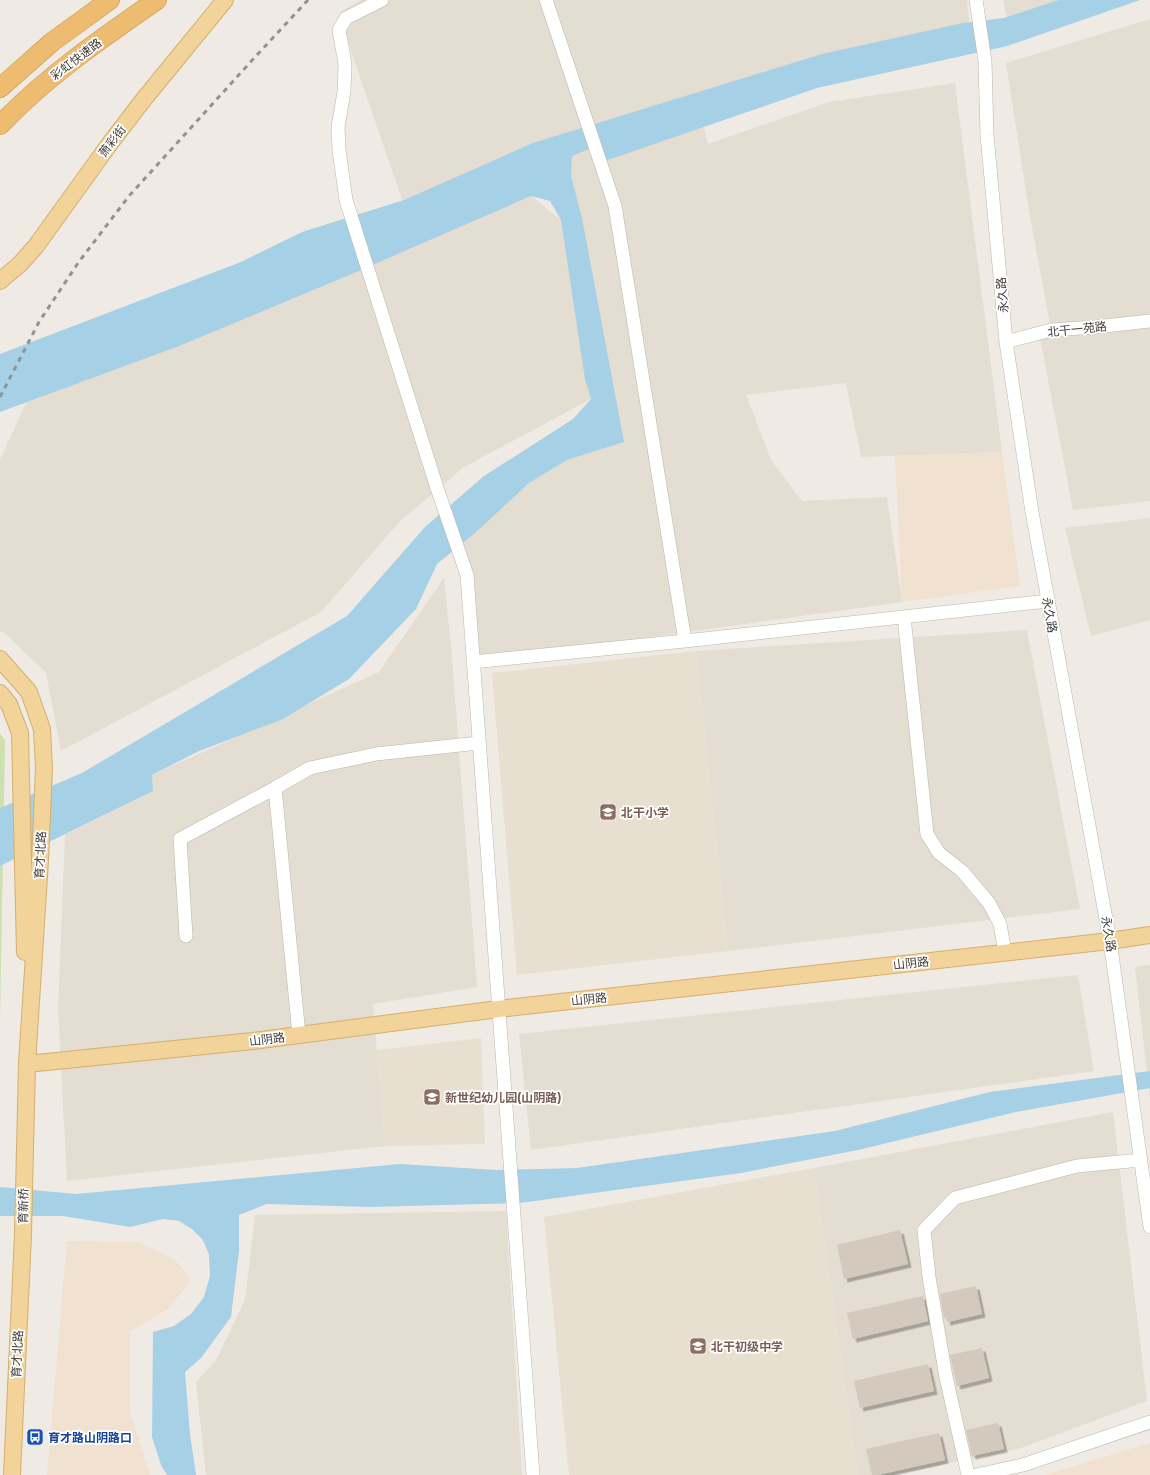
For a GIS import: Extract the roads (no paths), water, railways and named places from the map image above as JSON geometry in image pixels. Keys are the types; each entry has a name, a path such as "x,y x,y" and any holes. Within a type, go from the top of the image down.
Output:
{"highway":[{"path":"0,88 52,42 110,0"},
{"name":"彩虹快速路","path":"0,125 38,88 55,74 79,55 157,0"}],"main road":[{"name":"萧彩街","path":"0,281 20,264 36,246 111,142 225,0"},
{"name":"育才北路","path":"0,659 29,692 42,729 44,768 40,861 27,1064 24,1178"},
{"name":"育才北路","path":"0,693 9,704 20,733 27,1064"},
{"name":"山阴路","path":"27,1064 253,1041 498,1010 1110,941 1150,935"},
{"name":"育新桥","path":"23,1234 24,1178"},
{"name":"育才北路","path":"12,1475 23,1234"}],"street":[{"path":"382,0 346,18 339,30 345,64 344,92 338,127 339,150 346,200 437,488 467,575 533,1475"},
{"path":"546,0 615,206 685,641"},
{"name":"永久路","path":"976,0 985,61 987,136 1006,342 1032,512 1110,941 1150,1227"},
{"name":"北干一苑路","path":"1006,342 1051,330 1150,321"},
{"path":"473,662 685,641 1048,601"},
{"path":"904,617 927,834 939,853 962,870 989,903 1000,924 1005,953"},
{"path":"186,936 180,839 310,768 376,754 479,743"},
{"path":"275,788 299,1035"},
{"path":"968,1475 946,1377 929,1277 924,1230 955,1198 1077,1166 1141,1160"},
{"path":"976,1475 1024,1465 1150,1422"}],"water":[{"path":"1059,0 1140,0 1007,46 817,88 602,162 589,149 572,156 571,176 582,218 624,442 567,460 529,483 475,533 437,564 416,609 349,679 283,719 199,751 152,775 153,791 0,866 0,808 82,773 347,616 425,527 484,476 573,419 591,399 585,379 561,220 550,201 531,196 354,273 179,346 0,412 0,354 241,262 302,232 404,200 533,143 822,54 963,23 1004,18"},
{"path":"1150,1071 1150,1088 1016,1112 858,1150 741,1173 520,1203 370,1207 267,1204 239,1215 239,1251 231,1317 201,1358 185,1372 190,1434 196,1475 167,1475 161,1465 152,1437 153,1332 174,1326 191,1314 204,1297 210,1276 209,1255 203,1240 192,1229 179,1221 163,1219 130,1227 63,1216 0,1216 0,1187 76,1194 400,1164 496,1170 577,1168 835,1131 990,1092"}],"railway":[{"path":"0,397 39,322 78,263 129,196 308,0"}],"place":[{"name":"北干小学","path":"608,812"},
{"name":"新世纪幼儿园(山阴路)","path":"432,1097"},
{"name":"北干初级中学","path":"698,1346"},
{"name":"育才路山阴路口","path":"35,1437"}]}
